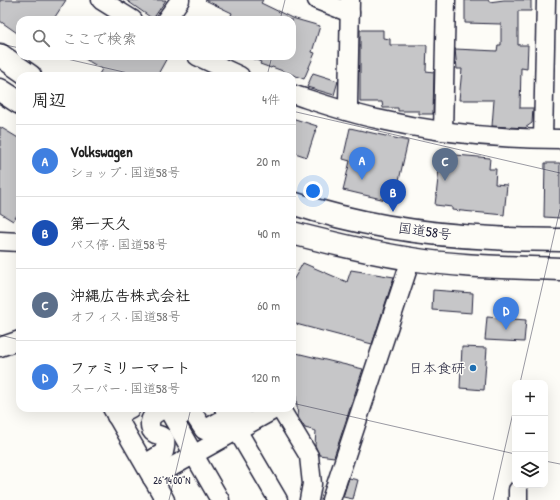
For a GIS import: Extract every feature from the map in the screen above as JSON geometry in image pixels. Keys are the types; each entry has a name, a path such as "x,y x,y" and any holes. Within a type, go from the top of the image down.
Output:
{"highway":[{"path":"0,55 24,72"},
{"path":"0,90 16,100"},
{"name":"国道58号","path":"296,204 351,218 416,230 493,238 560,240"},
{"name":"国道58号","path":"296,234 344,246 411,259 495,266 560,269"}],"street":[{"path":"102,0 127,16"},
{"path":"169,16 180,0"},
{"path":"317,0 350,6 347,111"},
{"path":"443,131 446,0"},
{"path":"296,95 347,111 408,125 443,131 482,136 551,138 546,0"},
{"path":"206,60 231,72"},
{"path":"0,241 16,242"},
{"path":"331,500 411,259"},
{"path":"0,347 16,341"},
{"path":"120,412 148,471 166,500"},
{"path":"148,471 164,452 166,446 165,440 162,436 153,433 150,428 152,416 169,412 220,500"},
{"path":"192,412 204,430 233,416 256,412"},
{"path":"281,412 309,456 312,484 309,500"},
{"path":"148,471 194,455 233,416"},
{"path":"233,416 278,500"}],"building":[{"path":"0,0 66,0 56,16 16,16 16,32 0,21"},
{"path":"126,0 166,0 155,16 149,16"},
{"path":"205,0 263,0 261,3 288,16 231,16 232,13"},
{"path":"465,0 489,0 489,2 504,0 531,0 531,11 518,11 518,45 528,45 527,69 521,68 520,108 533,108 532,123 525,128 492,126 494,100 459,100 462,69 457,69 455,49 497,51 498,45 501,45 501,24 465,23"},
{"path":"296,19 320,26 312,52 315,53 304,79 296,76 296,72 285,72 272,67 271,68 260,64 261,62 256,60 296,60"},
{"path":"360,30 383,30 383,38 390,39 390,45 427,45 426,71 434,72 433,114 419,114 419,111 398,111 398,108 383,108 382,102 360,102"},
{"path":"87,60 166,60 159,72 100,72 102,69"},
{"path":"313,73 338,81 334,95 307,87"},
{"path":"296,119 317,126 307,157 296,153"},
{"path":"0,127 16,137 16,217 13,221 0,213"},
{"path":"350,128 408,141 394,202 343,190 350,161 343,159"},
{"path":"441,152 490,158 489,169 496,169 495,184 507,185 504,215 452,210 452,207 435,205"},
{"path":"545,163 560,163 560,218 544,217"},
{"path":"303,263 347,282 351,270 394,277 372,344 296,324 296,275"},
{"path":"433,290 473,293 472,313 432,310"},
{"path":"487,317 526,320 524,342 485,340"},
{"name":"日本食研","path":"462,347 487,348 484,390 460,388"},
{"path":"296,353 363,369 334,457 319,455 315,445 316,431 305,428 298,417 296,398"},
{"path":"349,478 358,480 353,499 343,497"}],"place":[{"name":"Volkswagen","path":"362,180"},
{"name":"沖縄広告株式会社","path":"445,181"},
{"name":"第一天久","path":"393,212"},
{"name":"ファミリーマート","path":"506,330"},
{"name":"日本食研","path":"473,368"}]}
